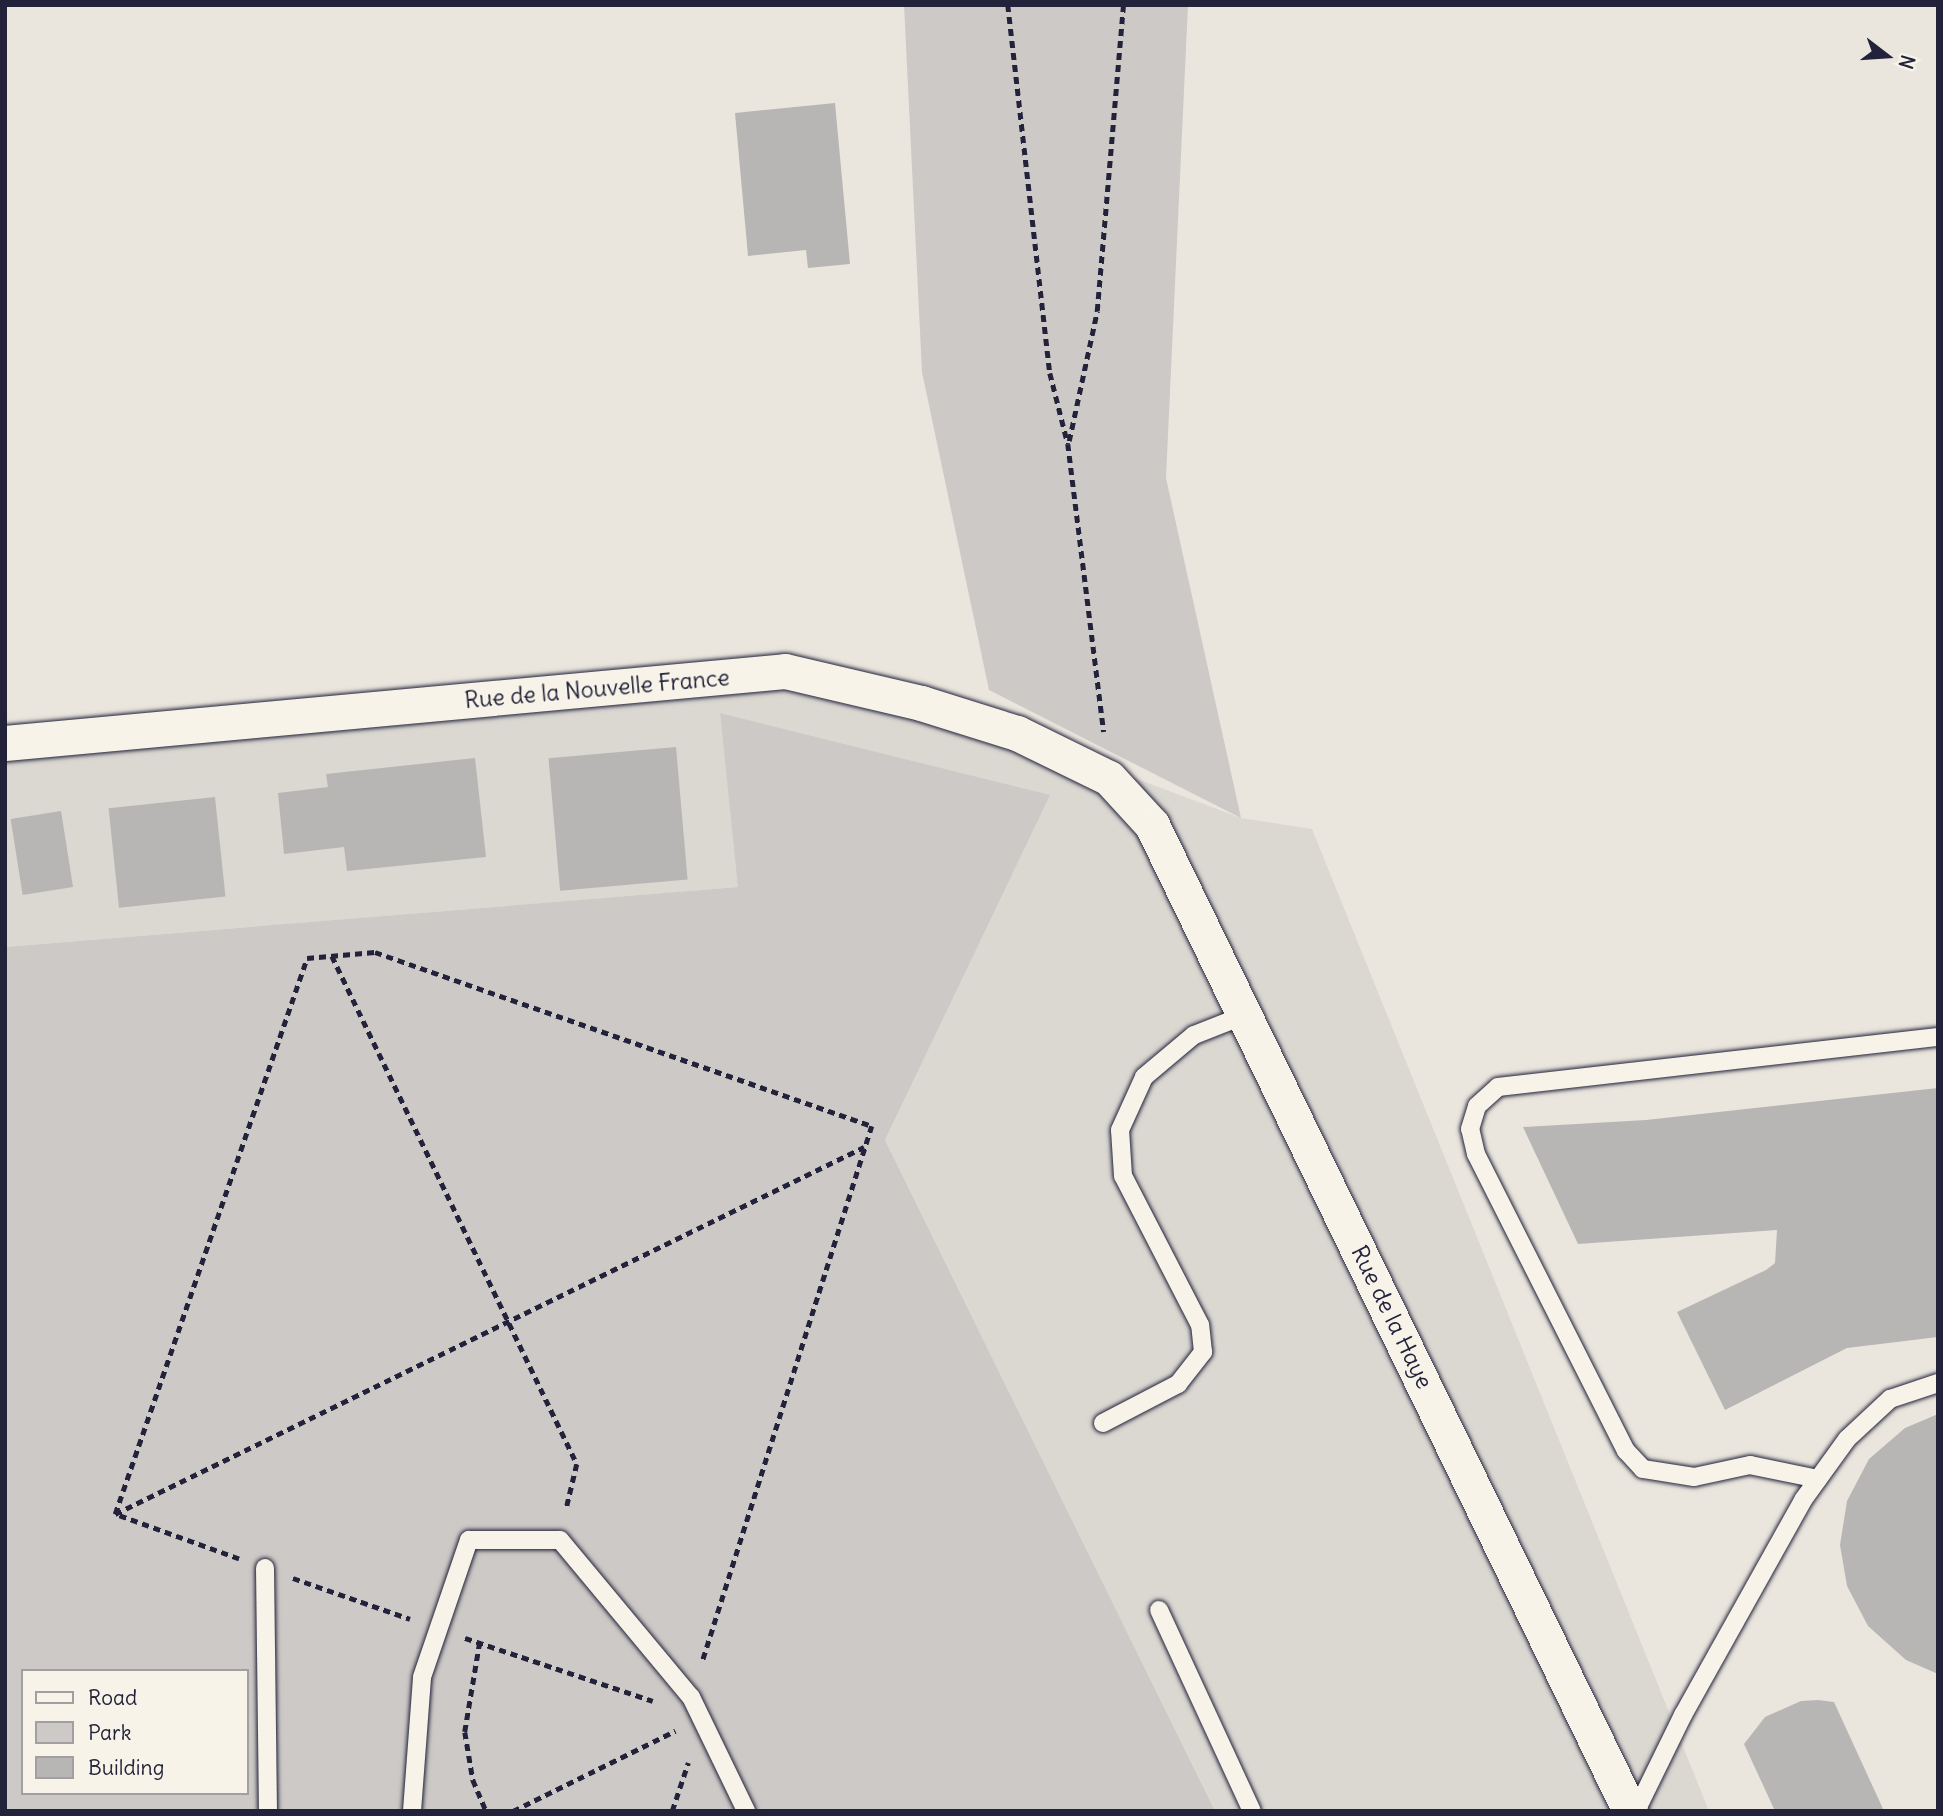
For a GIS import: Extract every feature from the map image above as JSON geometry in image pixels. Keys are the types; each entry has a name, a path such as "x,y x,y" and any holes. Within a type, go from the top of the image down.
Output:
{"street":[{"name":"Rue de la Nouvelle France","path":"5,743 785,671 921,703 1017,733 1109,778 1152,825"},
{"name":"Rue de la Haye","path":"1152,825 1630,1811"}],"lane":[{"path":"1103,1423 1178,1384 1203,1352 1199,1325 1123,1176 1120,1130 1144,1077 1194,1035 1245,1015"},
{"path":"1818,1479 1750,1465 1695,1477 1643,1469 1626,1451 1476,1154 1470,1129 1477,1106 1498,1087 1938,1037"},
{"path":"1636,1811 1682,1715 1818,1479 1847,1439 1890,1399 1938,1383"},
{"path":"412,1811 422,1676 469,1540 559,1540 691,1697 746,1811"},
{"path":"265,1568 268,1811"},
{"path":"1159,1610 1252,1811"}],"path":[{"path":"1008,5 1050,373 1069,444 1109,778"},
{"path":"1069,444 1097,312 1122,5"},
{"path":"115,1514 307,958 375,952 872,1126 691,1697"},
{"path":"332,956 577,1464 559,1540"},
{"path":"115,1514 865,1146"},
{"path":"115,1514 438,1629 702,1718"},
{"path":"480,1642 465,1732 473,1780 486,1811"},
{"path":"513,1811 702,1718"},
{"path":"672,1811 702,1718"}],"shaded area":[{"path":"834,665 1241,818 1312,829 1709,1811 1215,1811 885,1140 1049,795 720,713 739,887 5,947 5,756"}],"green space":[{"path":"904,5 1188,5 1166,478 1241,818 989,690 922,372"},
{"path":"720,713 1050,795 885,1140 1215,1811 5,1811 5,947 738,887"}],"building":[{"path":"835,103 850,264 808,268 806,250 748,256 735,113"},
{"path":"676,747 688,879 560,891 548,758"},
{"path":"475,758 486,857 347,871 344,847 284,854 278,793 328,787 326,774"},
{"path":"215,797 225,896 119,908 109,808"},
{"path":"61,811 73,887 23,895 11,819"},
{"path":"1938,1088 1938,1337 1847,1348 1725,1410 1677,1312 1766,1270 1775,1263 1777,1230 1578,1244 1523,1127 1646,1120"},
{"path":"1938,1414 1938,1674 1906,1660 1868,1626 1847,1586 1840,1545 1847,1501 1869,1459 1905,1428"},
{"path":"1801,1701 1834,1702 1884,1811 1775,1811 1744,1744 1765,1717"}]}
